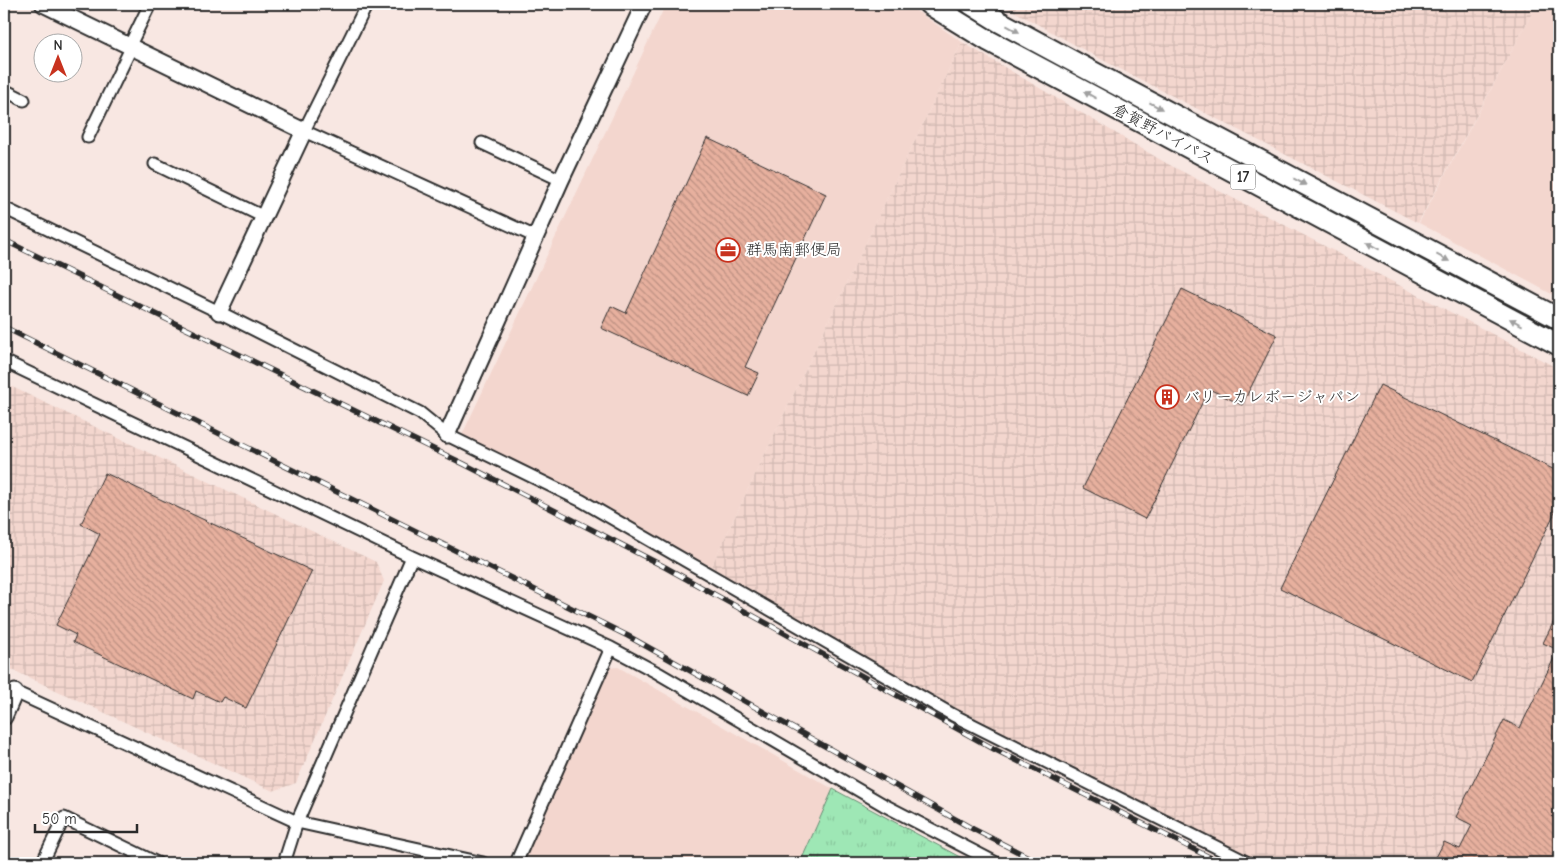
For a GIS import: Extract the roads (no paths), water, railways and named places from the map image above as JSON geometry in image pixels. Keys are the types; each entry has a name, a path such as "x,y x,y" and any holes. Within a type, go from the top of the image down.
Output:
{"highway":[{"name":"倉賀野バイパス","path":"929,4 998,46 1559,344"},
{"name":"倉賀野バイパス","path":"972,4 1000,22 1089,70 1559,319"}],"street":[{"path":"44,4 304,131 536,237"},
{"path":"88,137 150,4"},
{"path":"219,312 304,131 367,4"},
{"path":"446,436 561,180 644,4"},
{"path":"4,90 24,100"},
{"path":"482,143 561,180"},
{"path":"155,164 264,217"},
{"path":"4,208 219,312 420,413 446,436 582,501 953,715 1248,863"},
{"path":"4,361 412,558 610,648 658,673 884,805 996,863"},
{"path":"284,863 297,822 412,558"},
{"path":"516,863 610,648"},
{"path":"4,717 15,692 297,822 483,863"},
{"path":"42,863 64,818 157,863"},
{"path":"427,863 428,851"}],"railway":[{"path":"4,240 464,464 663,566 994,749 1221,863"},
{"path":"4,327 628,636 973,829 1040,863"}],"place":[{"name":"群馬南郵便局","path":"728,250"},
{"name":"バリーカレボージャパン","path":"1167,397"}]}
